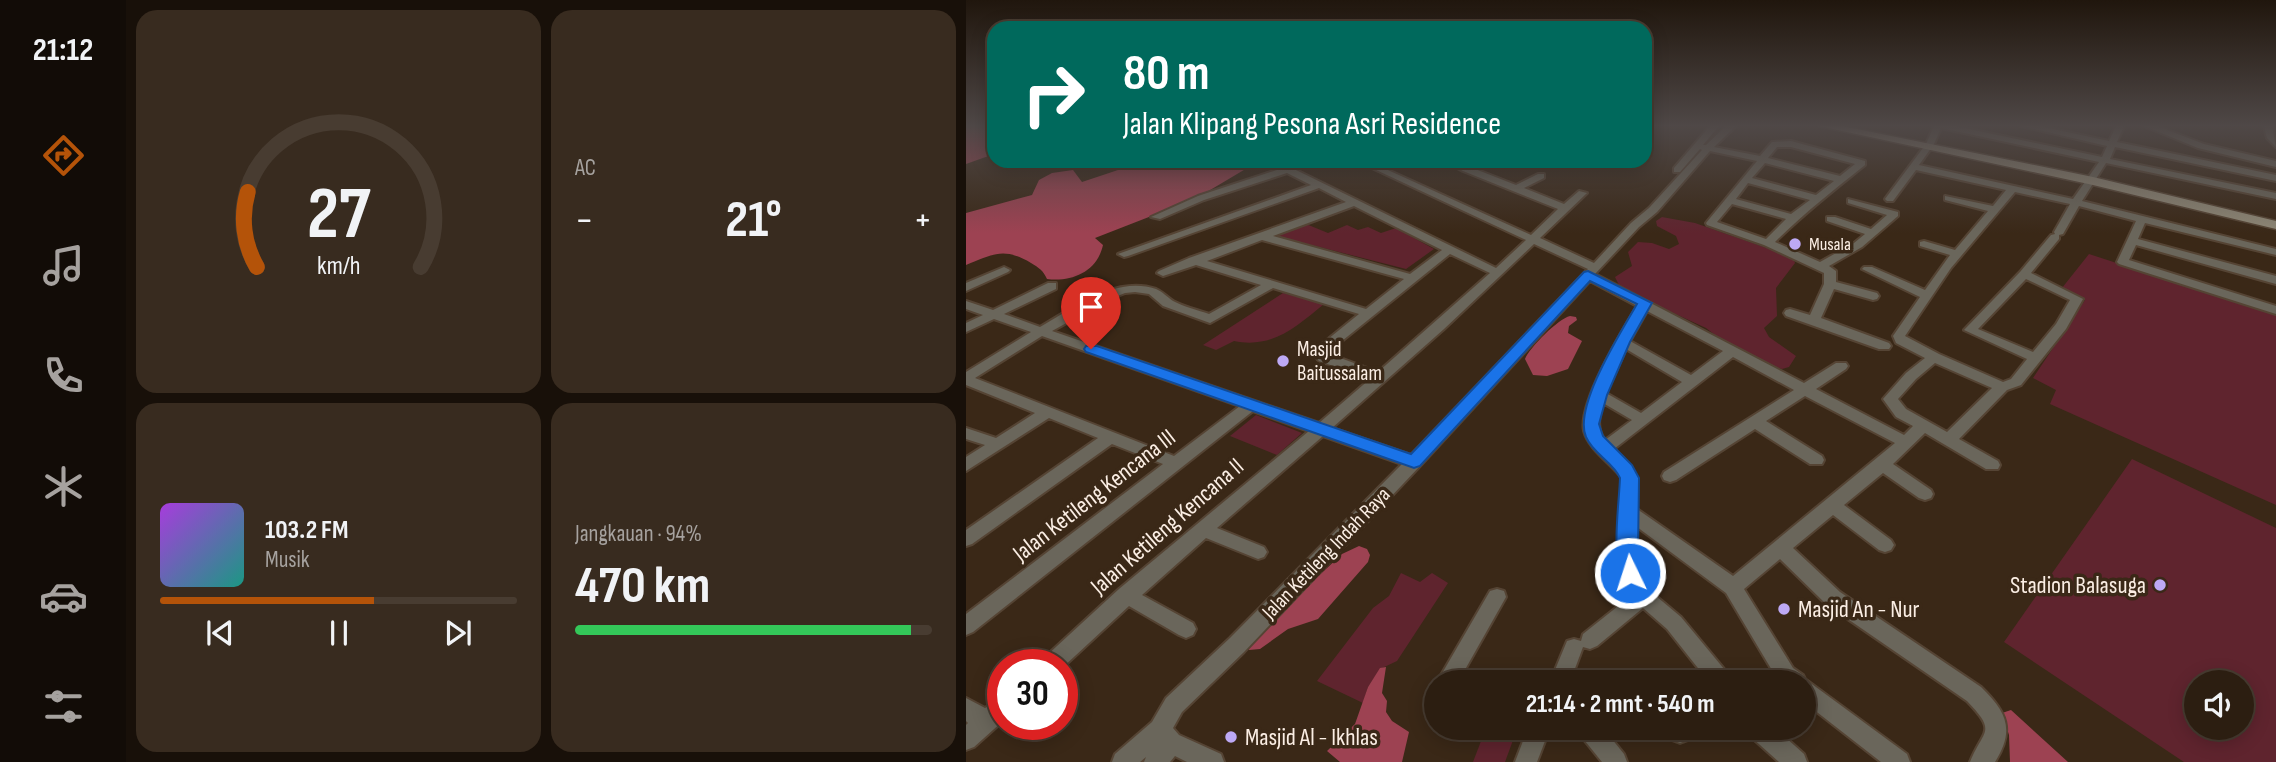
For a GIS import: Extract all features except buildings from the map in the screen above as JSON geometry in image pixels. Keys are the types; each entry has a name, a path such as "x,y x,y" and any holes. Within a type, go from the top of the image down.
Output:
{"main road":[{"path":"2005,162 2276,220"},
{"path":"2193,203 2276,225"}],"street":[{"name":"Jalan Ketileng Indah Raya","path":"1156,762 1174,705 1237,645 1414,462 1592,272 1642,216 1684,162"},
{"name":"Jalan Ketileng Indah Raya","path":"1642,216 1653,210 1696,162"},
{"path":"1759,162 1711,224 1768,243 1821,266 1832,274 1814,320"},
{"path":"1771,162 1843,180"},
{"path":"1768,243 1793,218 1862,164 1852,162"},
{"path":"1890,199 1918,162"},
{"path":"2035,358 1970,330 2057,235 2103,162"},
{"path":"2117,162 2276,196"},
{"path":"2202,162 2276,177"},
{"path":"1914,167 2077,203 2276,253"},
{"path":"1156,217 1201,198 1290,168"},
{"path":"1376,168 1533,240 1905,442"},
{"path":"1287,169 1498,273"},
{"path":"1466,169 1565,208"},
{"path":"1515,189 1541,176"},
{"path":"1745,179 1819,199"},
{"path":"1124,254 1319,186"},
{"path":"2002,387 1934,357 1899,337 1957,254 2012,188"},
{"name":"Jalan Ketileng Kencana II","path":"1068,649 1202,528 1381,378 1582,193"},
{"path":"1948,198 1994,209"},
{"path":"1728,200 1793,218"},
{"path":"1821,266 1873,233 1894,214 1851,201"},
{"path":"1163,273 1355,202"},
{"path":"1831,219 1873,233"},
{"path":"2142,219 2122,261 2124,263 2276,310"},
{"path":"1260,236 1412,278"},
{"path":"2132,241 2276,280"},
{"path":"1924,244 1957,254"},
{"path":"1381,378 1318,354 1448,250"},
{"path":"1193,260 1367,313"},
{"path":"1868,269 1926,295"},
{"path":"966,287 1004,270"},
{"path":"1949,440 2002,387 2016,382 2061,326 2077,299 2024,274"},
{"path":"966,379 1040,331 1124,290 1154,292 1167,303 1210,319 1271,284"},
{"path":"1830,284 1873,296"},
{"path":"966,328 991,313 1052,286"},
{"path":"1645,303 1623,342 1599,395 1590,424 1595,438 1626,470 1630,478 1630,573 1643,597 1674,623 1712,670"},
{"path":"966,305 1414,462"},
{"path":"1790,313 1884,346"},
{"path":"1623,342 1692,382"},
{"path":"1605,448 1733,350"},
{"path":"1934,357 1890,396 1901,413 1992,465"},
{"path":"1670,476 1841,366"},
{"path":"966,379 1176,463"},
{"path":"1599,395 1643,420"},
{"name":"Jalan Ketileng Kencana III","path":"966,626 1252,404"},
{"path":"966,465 1049,411"},
{"path":"1880,427 1901,413"},
{"path":"1754,421 1816,460"},
{"path":"1733,587 1882,465 1923,426"},
{"path":"966,433 998,444"},
{"path":"966,539 1110,437"},
{"path":"1882,465 1925,494"},
{"path":"1833,506 1885,545"},
{"path":"1628,510 1733,587 1782,670"},
{"path":"1202,528 1258,552"},
{"path":"1782,549 1833,597 1975,694 1987,706 1993,713 1998,731 1997,739 1981,762"},
{"path":"1126,595 1186,629"},
{"path":"1454,670 1497,597"},
{"path":"1567,670 1582,644 1643,597"},
{"path":"1816,698 1899,762"},
{"path":"966,709 987,713"},
{"path":"966,738 987,720"},
{"name":"Jalan Ketileng Indah Raya","path":"1122,762 1166,736"},
{"path":"1166,736 1213,762"},
{"path":"1526,762 1531,740"},
{"path":"1599,740 1616,762"},
{"path":"1771,740 1796,762"}],"shaded area":[{"path":"1247,168 1195,199 1095,238 1103,245 1100,254 1089,268 1074,277 1047,279 1041,270 1031,263 1006,254 991,255 966,265 966,213 1032,195 1039,180 1052,173 1073,170 1082,182 1118,170"},
{"path":"1662,217 1695,223 1787,255 1794,260 1795,263 1776,288 1777,316 1764,328 1769,337 1796,356 1789,367 1782,369 1769,365 1720,339 1706,328 1621,289 1615,277 1632,266 1628,252 1638,242 1652,243 1669,249 1679,244 1676,236 1657,226 1656,221"},
{"path":"1306,224 1328,233 1347,225 1358,230 1368,227 1381,233 1396,228 1434,249 1406,269 1276,236"},
{"path":"2089,254 2276,315 2276,505 2050,404 2056,390 2033,378 2085,300 2062,288"},
{"path":"1283,293 1324,304 1293,328 1272,339 1248,343 1234,341 1216,350 1203,345"},
{"path":"1570,316 1576,317 1577,320 1569,326 1568,333 1582,341 1568,369 1547,376 1533,375 1525,359 1528,354 1552,328"},
{"path":"1256,415 1302,433 1277,455 1230,436"},
{"name":"Stadion Balasuga","path":"2132,459 2276,528 2276,762 2184,762 2004,642"},
{"path":"1359,546 1367,549 1370,555 1368,562 1318,619 1288,629 1260,649 1249,650 1249,641 1342,554"},
{"path":"1401,573 1420,582 1432,573 1448,583 1397,661 1380,669 1368,687 1363,703 1317,681 1373,608 1389,596"},
{"path":"1386,667 1382,693 1387,701 1386,712 1392,721 1409,732 1402,762 1340,762 1327,751 1355,724 1368,687 1380,668"},
{"path":"2011,710 2068,762 2010,762 2009,735 2002,713"},
{"path":"1481,740 1513,740 1505,762 1473,762"}],"place":[{"name":"Musala","path":"1795,244"},
{"name":"Masjid Baitussalam","path":"1283,361"},
{"name":"Stadion Balasuga","path":"2160,585"},
{"name":"Masjid An - Nur","path":"1784,609"},
{"name":"Masjid Al - Ikhlas","path":"1231,737"}],"route":[{"path":"1091,349 1414,462 1588,275 1645,303 1623,342 1599,395 1590,424 1595,438 1626,470 1630,478 1630,573"}]}
